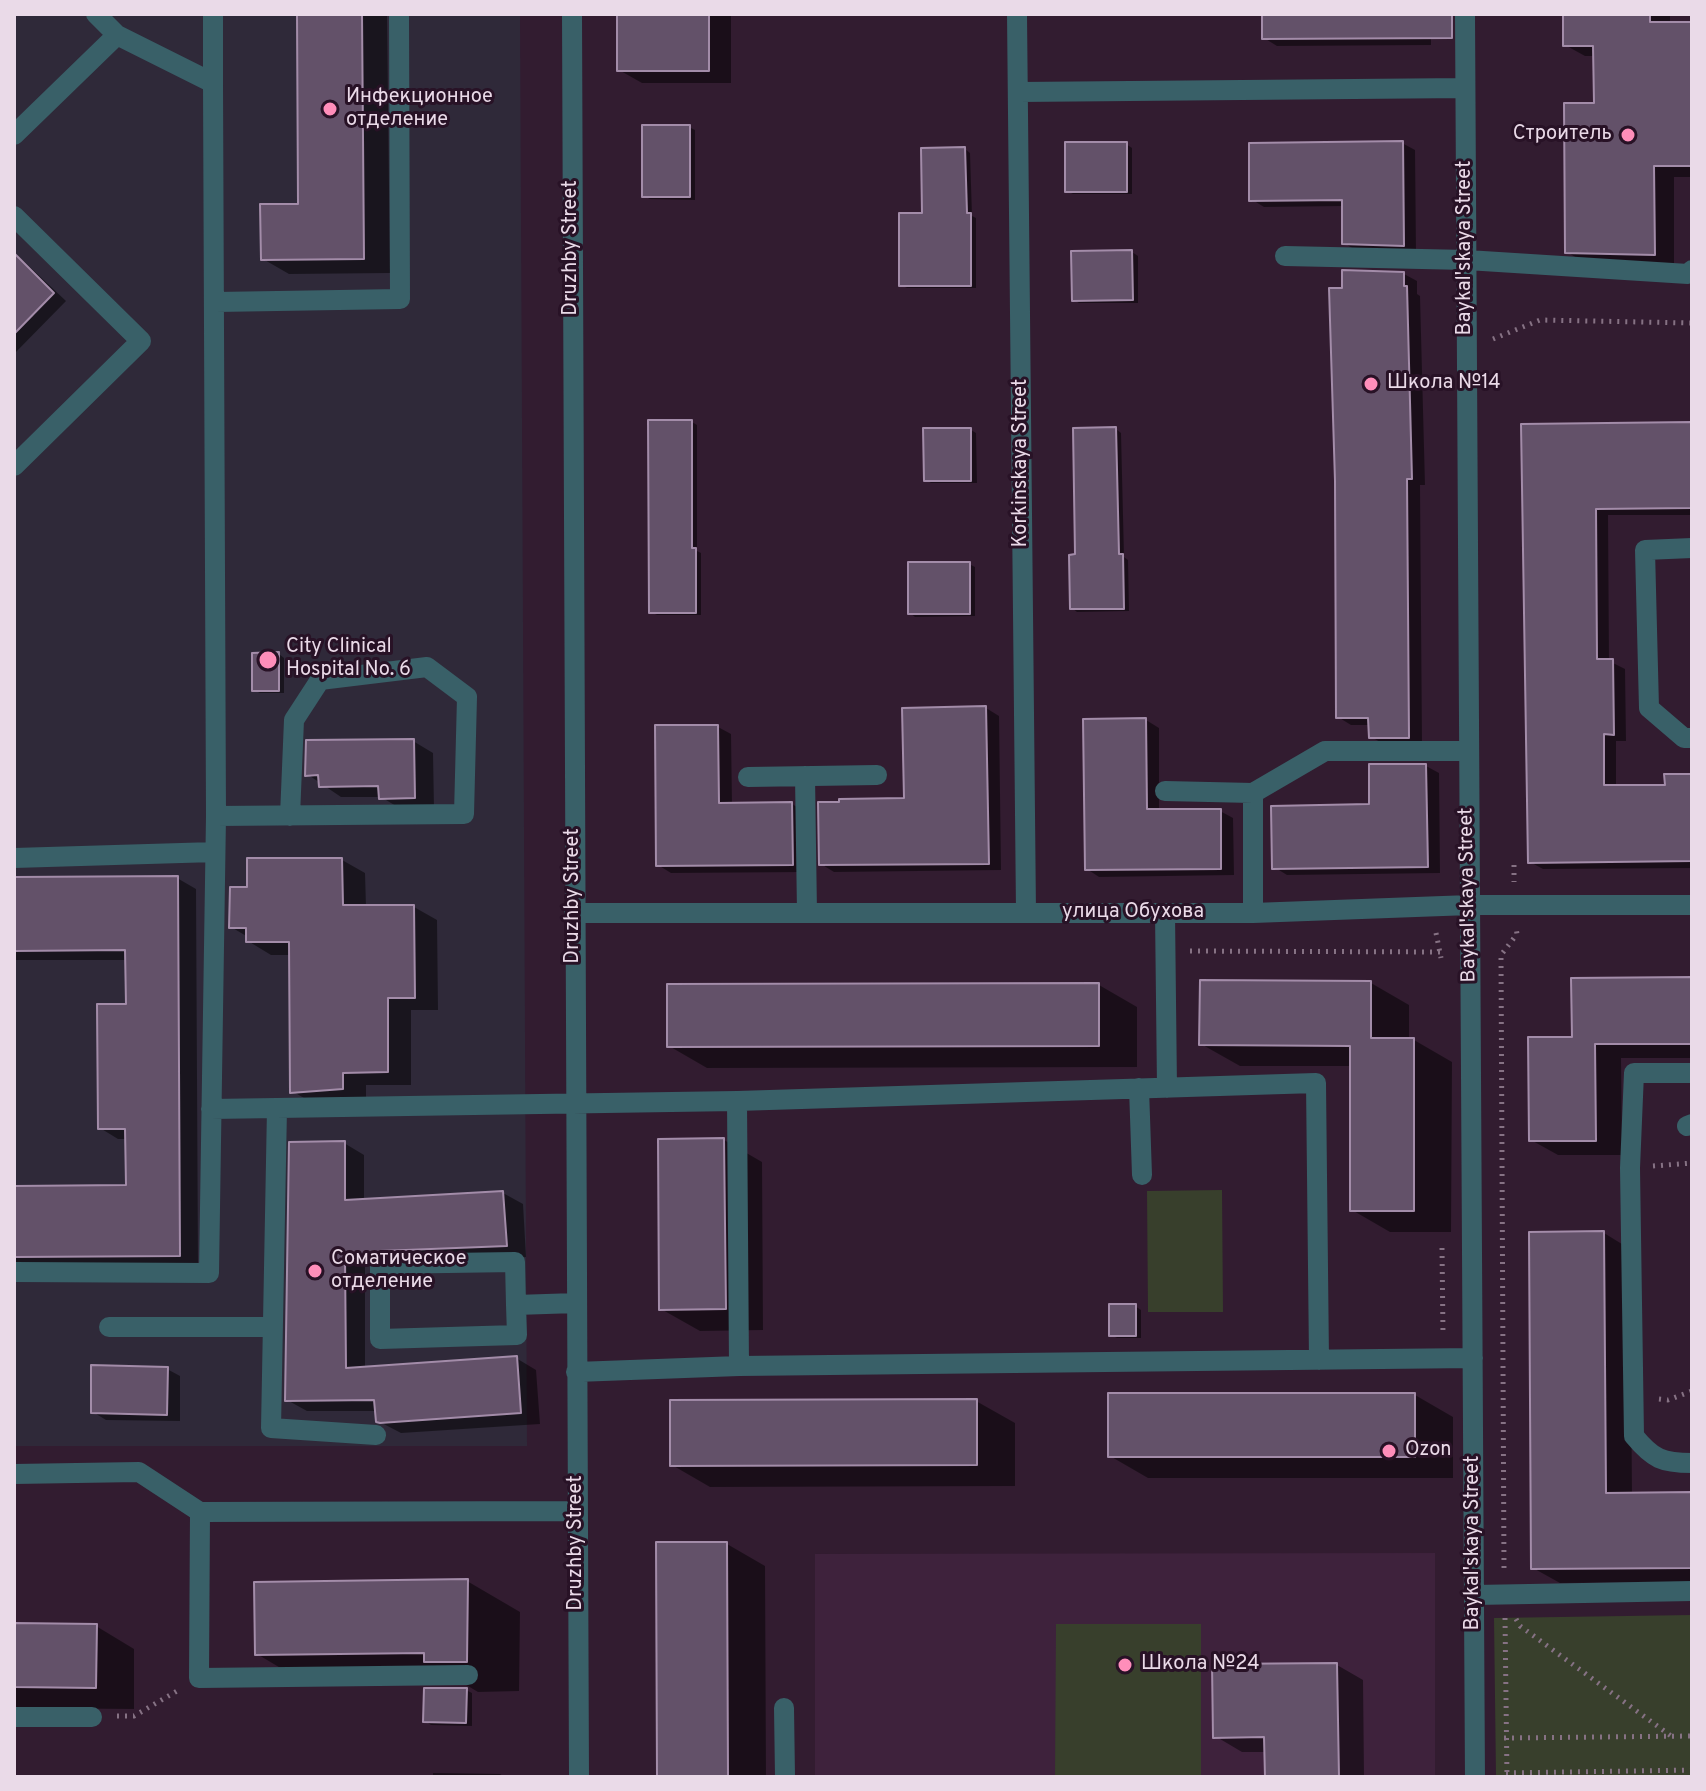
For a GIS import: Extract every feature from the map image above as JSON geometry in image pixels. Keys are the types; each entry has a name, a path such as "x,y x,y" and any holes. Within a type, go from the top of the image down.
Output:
{"street":[{"path":"96,14 117,35 213,83"},
{"path":"14,1272 209,1273 216,816 213,14"},
{"path":"216,302 400,299 399,14"},
{"name":"Druzhby Street","path":"572,14 579,1777"},
{"name":"Korkinskaya Street","path":"1017,14 1026,913"},
{"name":"Baykal'skaya Street","path":"1465,14 1475,1777"},
{"path":"14,135 117,35"},
{"path":"1019,92 1465,88"},
{"path":"14,216 141,341 14,466"},
{"path":"1285,256 1467,260 1688,274 1692,270"},
{"path":"1692,548 1645,550 1649,708 1684,738 1692,738"},
{"path":"216,816 290,816 464,814 467,697 427,667 320,680 294,720 290,816"},
{"path":"1165,791 1253,793 1325,751 1467,751"},
{"path":"748,777 877,775"},
{"path":"805,776 807,913"},
{"path":"1253,793 1253,913"},
{"path":"14,858 215,852"},
{"name":"улица Обухова","path":"574,913 1253,913 1470,905 1692,905"},
{"path":"1165,913 1167,1088"},
{"path":"1692,1073 1634,1073 1630,1168 1634,1436 1649,1454 1670,1463 1692,1463"},
{"path":"211,1109 575,1105 1316,1083 1319,1360"},
{"path":"1139,1088 1142,1175"},
{"path":"737,1101 739,1366"},
{"path":"277,1108 271,1428 376,1435"},
{"path":"515,1262 516,1305 517,1335 380,1339 380,1264 515,1262"},
{"path":"516,1305 576,1303"},
{"path":"109,1327 273,1327"},
{"path":"576,1372 739,1366 1473,1358"},
{"path":"14,1474 139,1472 200,1512 576,1511"},
{"path":"200,1512 199,1678 468,1675"},
{"path":"1475,1595 1692,1591"},
{"path":"784,1708 785,1777"},
{"path":"14,1717 92,1717"}],"path":[{"path":"1466,350 1540,320 1692,323"},
{"path":"1514,865 1517,934 1501,955 1506,1775 1689,1770 1691,1777"},
{"path":"1429,907 1441,952 1441,967"},
{"path":"1166,951 1470,954"},
{"path":"1630,1168 1692,1163"},
{"path":"1442,1233 1443,1358"},
{"path":"1634,1398 1668,1400 1692,1391"},
{"path":"1505,1596 1520,1626 1671,1736"},
{"path":"134,1716 199,1678"},
{"path":"1504,1738 1692,1736"},
{"path":"1653,1777 1662,1771"}],"shaded area":[{"name":"City Clinical Hospital No. 6","path":"14,14 520,14 527,1446 14,1446"},
{"name":"Школа №24","path":"1435,1553 1435,1777 815,1777 815,1554"}],"green space":[{"path":"1222,1190 1223,1312 1148,1312 1147,1191"},
{"path":"1692,1615 1692,1777 1496,1777 1494,1618"},
{"path":"1056,1624 1201,1624 1201,1777 1055,1777"}],"building":[{"name":"Инфекционное отделение","path":"297,14 362,14 364,259 261,260 260,204 298,204"},
{"path":"617,14 709,14 709,71 617,71"},
{"path":"1262,14 1452,14 1452,38 1262,39"},
{"name":"Строитель","path":"1563,14 1650,14 1650,22 1692,22 1692,166 1654,166 1655,255 1565,253 1564,103 1594,103 1593,46 1563,46"},
{"path":"642,125 690,125 690,197 642,197"},
{"path":"1403,141 1404,246 1342,244 1342,200 1249,201 1249,143"},
{"path":"1065,142 1127,142 1127,192 1065,192"},
{"path":"965,147 967,213 971,213 971,286 899,286 899,213 922,213 921,148"},
{"path":"1132,250 1133,300 1072,301 1071,251"},
{"path":"14,253 54,293 14,334"},
{"path":"1342,270 1404,272 1404,286 1407,286 1412,479 1407,479 1409,738 1369,738 1368,718 1336,718 1335,481 1329,288 1342,288"},
{"path":"648,420 692,420 692,548 696,548 696,613 649,613"},
{"path":"1692,422 1692,508 1596,509 1597,659 1613,659 1614,735 1604,734 1604,785 1665,785 1664,774 1692,774 1692,861 1528,863 1521,424"},
{"path":"1116,427 1119,554 1123,554 1124,609 1070,609 1069,555 1075,554 1073,428"},
{"path":"923,428 971,428 971,481 924,481"},
{"path":"908,562 970,562 970,614 908,614"},
{"path":"279,652 279,691 252,691 252,653"},
{"path":"986,706 989,864 819,865 818,802 904,798 902,708"},
{"path":"1146,718 1147,809 1221,809 1221,869 1085,870 1083,719"},
{"path":"655,725 718,725 719,803 792,802 793,865 656,866"},
{"path":"414,739 415,798 379,799 378,786 319,787 318,775 305,776 306,740"},
{"path":"1369,764 1426,764 1428,867 1272,869 1271,806 1369,804"},
{"path":"247,858 342,858 343,905 414,905 415,998 388,998 388,1072 343,1073 343,1089 290,1093 289,942 246,942 246,928 229,928 230,887 247,887"},
{"path":"178,876 180,1256 14,1257 14,1186 126,1185 125,1129 98,1129 97,1004 126,1004 125,950 14,951 14,877"},
{"path":"1692,977 1692,1044 1595,1044 1596,1141 1529,1141 1528,1037 1572,1037 1571,978"},
{"path":"1200,980 1371,981 1371,1038 1414,1038 1414,1211 1350,1211 1350,1046 1199,1045"},
{"path":"1099,983 1099,1046 667,1047 667,984"},
{"path":"724,1138 726,1309 659,1310 658,1139"},
{"path":"345,1141 345,1200 503,1191 507,1246 380,1251 345,1256 346,1368 517,1356 521,1413 380,1423 376,1422 374,1400 285,1401 289,1142"},
{"path":"1604,1231 1606,1493 1692,1492 1692,1568 1531,1569 1529,1232"},
{"path":"1109,1304 1136,1304 1136,1336 1109,1336"},
{"path":"91,1365 168,1367 167,1415 91,1413"},
{"path":"1108,1393 1415,1393 1415,1457 1108,1457"},
{"path":"977,1399 977,1465 670,1466 670,1400"},
{"path":"656,1542 727,1542 728,1777 657,1777"},
{"path":"468,1579 467,1662 424,1662 424,1653 255,1655 254,1582"},
{"path":"14,1623 97,1624 96,1688 14,1687"},
{"path":"1337,1663 1339,1777 1265,1777 1264,1737 1213,1738 1212,1664"},
{"path":"424,1688 467,1688 466,1723 423,1722"}],"place":[{"name":"Инфекционное отделение","path":"330,109"},
{"name":"Строитель","path":"1628,135"},
{"name":"Школа №14","path":"1371,384"},
{"name":"City Clinical Hospital No. 6","path":"268,660"},
{"name":"Соматическое отделение","path":"315,1271"},
{"name":"Ozon","path":"1389,1451"},
{"name":"Школа №24","path":"1125,1665"}]}
